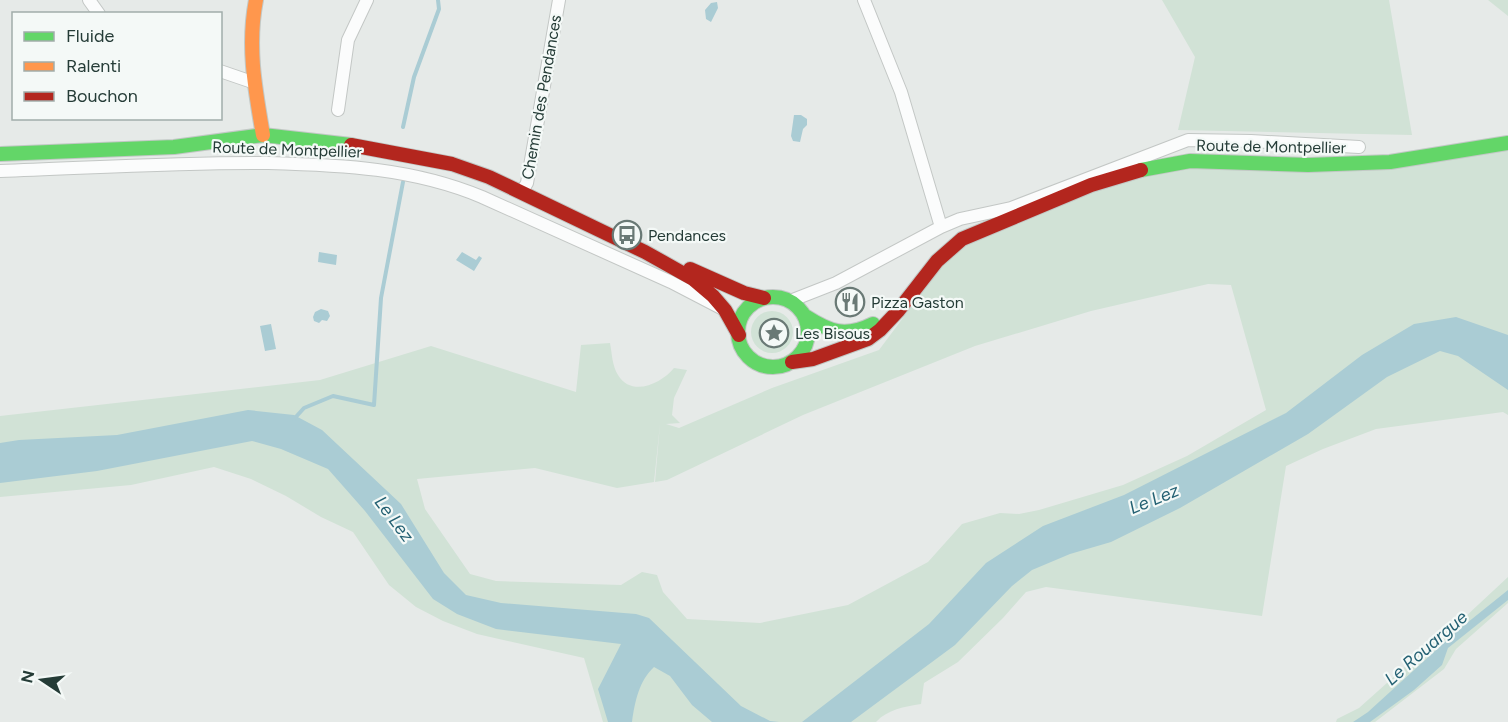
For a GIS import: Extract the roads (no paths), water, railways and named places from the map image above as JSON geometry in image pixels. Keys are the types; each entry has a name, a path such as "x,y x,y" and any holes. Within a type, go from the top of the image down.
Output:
{"main road":[{"path":"256,0 251,28 251,54 263,135"},
{"name":"Route de Montpellier","path":"0,154 174,147 263,135 367,147 452,164 489,177 645,252 744,293 764,298"},
{"name":"Route de Montpellier","path":"792,362 813,359 868,339 898,311 937,261 962,239 1091,185 1145,169 1190,161 1308,165 1390,162 1508,143"},
{"name":"Route de Montpellier","path":"645,252 693,279 724,310 739,335"},
{"path":"776,297 790,301 805,316 808,337 805,346 792,362 774,367 764,366 754,361 741,346 739,326 748,308 764,298 776,297"},
{"name":"Route de Montpellier","path":"805,316 829,330 842,333 860,331 898,311"}],"street":[{"path":"338,110 348,40 367,0"},
{"name":"Chemin des Pendances","path":"522,193 527,183 559,0"},
{"path":"864,0 901,92 941,227"},
{"path":"222,72 255,83"},
{"path":"790,301 826,288 960,219 1011,208 1188,140 1359,147"},
{"name":"Route de Montpellier","path":"0,171 241,163 327,164 418,176 482,197 671,282 724,310"}],"water":[{"path":"717,2 718,8 711,22 706,19 705,10 711,3"},
{"path":"794,115 801,115 807,119 800,142 793,141 791,136"},
{"path":"319,252 337,255 336,265 318,262"},
{"path":"462,252 476,260 479,256 482,258 474,271 456,260"},
{"path":"321,309 328,311 330,316 327,321 322,320 319,323 314,321 313,317 315,312"},
{"name":"Le Lez","path":"1456,317 1508,335 1508,390 1458,356 1440,351 1387,377 1308,434 1180,508 1111,542 1070,554 1032,570 1012,586 955,645 851,722 802,722 929,624 986,563 1043,526 1124,495 1286,413 1362,355 1414,324"},
{"path":"271,324 276,349 265,351 260,326"},
{"name":"Le Lez","path":"248,410 294,415 322,430 401,504 444,573 466,595 501,603 636,614 649,618 741,706 770,721 779,722 712,722 692,705 670,676 654,667 641,685 632,722 608,722 598,689 621,644 496,629 457,614 433,599 365,511 328,469 281,449 252,441 97,471 0,483 0,443 117,435"},
{"path":"1508,590 1508,600 1448,648 1442,665 1414,690 1370,722 1353,722 1368,712 1457,631"}],"waterway":[{"path":"403,127 414,77 439,9 438,0"},
{"path":"294,419 304,408 333,396 374,405 381,298 403,182"}],"place":[{"name":"Pendances","path":"627,235"},
{"name":"Pizza Gaston","path":"850,302"},
{"name":"Les Bisous","path":"774,333"}],"water label":[{"name":"Le Rouargue","path":"1426,648"}]}
